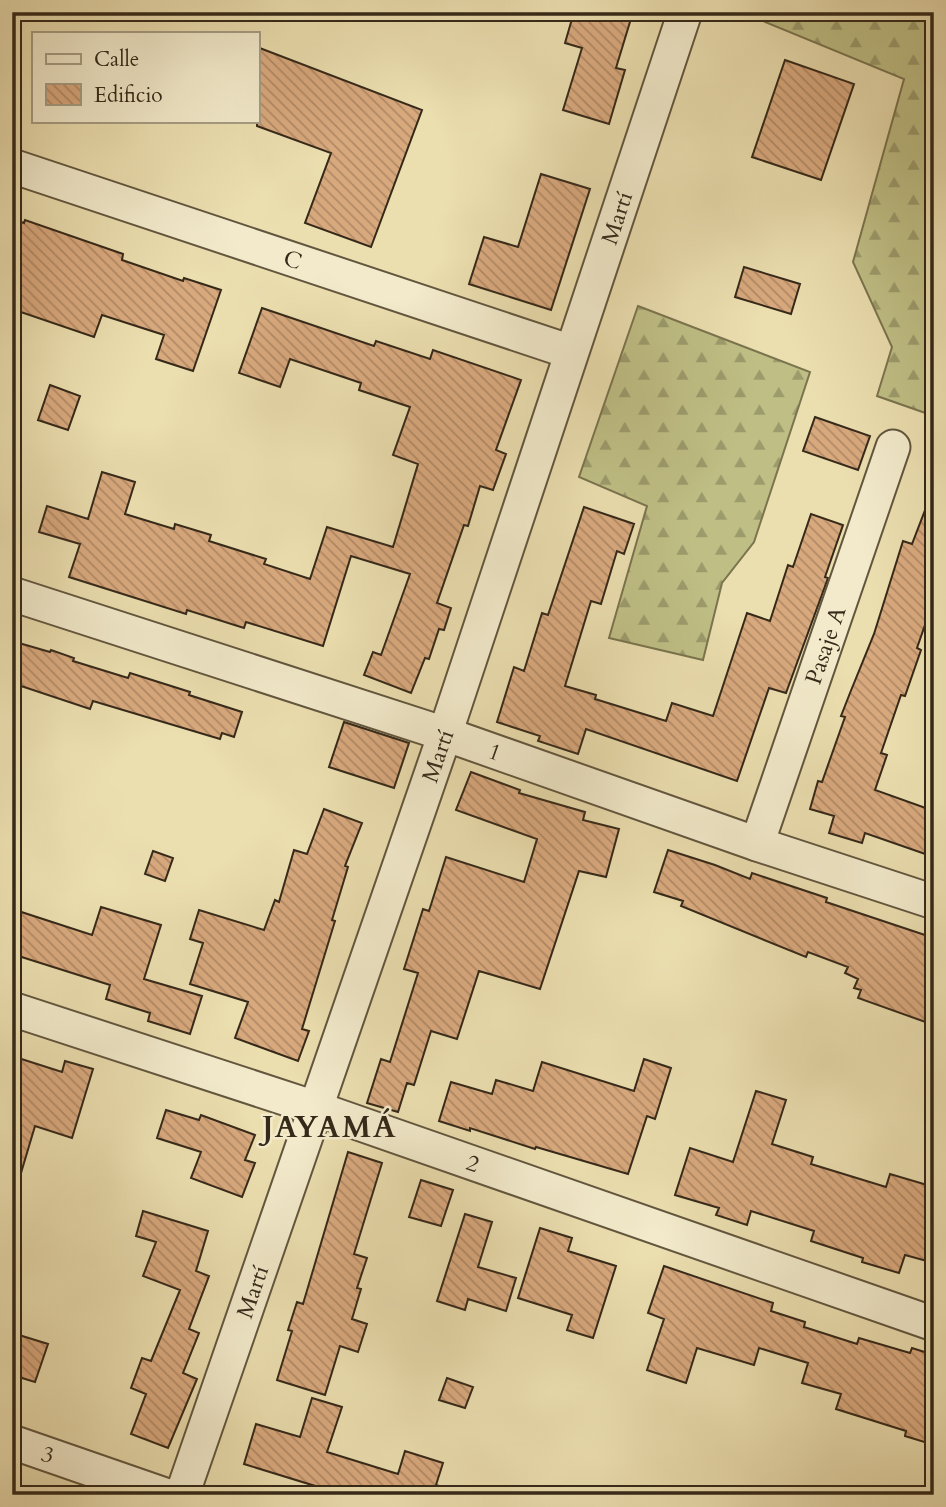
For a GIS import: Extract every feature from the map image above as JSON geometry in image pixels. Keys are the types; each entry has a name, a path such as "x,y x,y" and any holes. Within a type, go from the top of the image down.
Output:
{"street":[{"name":"Martí","path":"182,1495 445,734 685,12"},
{"name":"C","path":"12,166 571,352"},
{"name":"Pasaje A","path":"757,844 893,447"},
{"name":"1","path":"12,594 445,734 757,844 934,902"},
{"name":"2","path":"12,1009 315,1108 934,1324"},
{"name":"3","path":"12,1442 165,1495"}],"green space":[{"path":"768,12 934,12 934,416 877,396 892,347 853,262 904,79 765,22"},
{"path":"638,306 810,372 754,542 722,583 703,660 609,638 647,506 579,477"}],"building":[{"path":"574,12 633,12 616,68 625,70 609,124 563,110 582,48 565,43"},
{"path":"259,48 422,110 371,247 305,223 331,153 257,126"},
{"path":"785,60 854,84 821,180 752,157"},
{"path":"541,174 590,189 551,310 469,284 484,237 518,247"},
{"path":"12,219 24,223 25,220 123,254 122,260 183,281 184,278 221,290 193,371 156,359 164,335 102,315 94,337 12,309"},
{"path":"744,267 800,284 791,314 735,297"},
{"path":"262,308 374,346 376,341 430,359 433,350 521,380 496,450 506,454 493,490 480,486 468,526 464,525 437,603 451,608 444,630 439,629 429,659 425,658 411,693 364,675 373,652 381,655 410,574 351,556 323,646 246,622 244,628 187,610 186,614 69,577 80,544 39,532 47,506 88,519 102,472 135,482 125,514 174,529 175,524 211,535 209,541 266,559 264,564 310,579 327,527 393,547 418,464 393,455 410,407 359,390 361,383 290,359 280,387 239,373"},
{"path":"50,385 80,396 68,430 38,420"},
{"path":"815,417 870,436 858,470 803,451"},
{"path":"932,492 934,599 917,648 921,650 905,696 901,695 881,753 887,755 875,790 934,811 934,857 865,833 862,843 829,833 834,816 810,809 818,781 822,782 845,717 841,716 874,634 903,541 912,544"},
{"path":"584,507 634,524 624,554 617,551 601,604 591,601 565,686 596,695 595,699 666,721 672,703 713,716 747,613 770,621 788,565 793,567 811,514 843,525 825,577 828,578 786,693 769,688 737,781 586,729 578,754 538,741 540,736 497,722 514,667 524,671 542,613 548,615"},
{"path":"12,641 50,652 51,650 74,658 73,661 128,678 130,673 242,712 234,737 222,733 220,739 93,701 90,709 12,683"},
{"path":"344,722 409,743 394,788 329,767"},
{"path":"471,772 520,790 519,793 585,812 583,820 619,829 606,877 579,871 540,989 479,971 457,1039 431,1031 414,1085 407,1083 398,1112 367,1103 381,1059 390,1062 418,973 404,969 423,909 429,911 446,857 524,882 537,839 456,810"},
{"path":"324,809 362,823 345,866 348,867 332,920 335,921 302,1029 309,1031 298,1061 235,1038 248,1002 190,984 203,943 190,939 199,910 264,930 275,900 279,902 294,850 307,854"},
{"path":"668,850 750,879 752,873 827,898 826,902 934,938 934,1025 858,998 861,990 854,988 858,979 845,973 848,967 808,952 806,957 681,906 683,901 654,892"},
{"path":"153,851 173,858 165,881 145,874"},
{"path":"101,907 161,925 144,979 202,996 190,1034 148,1021 150,1013 106,999 110,985 12,954 12,909 92,935"},
{"path":"12,1056 62,1072 65,1061 93,1069 72,1138 35,1126 18,1183 12,1182"},
{"path":"644,1059 671,1068 655,1119 647,1116 628,1174 439,1121 451,1082 492,1094 496,1080 533,1091 542,1062 634,1091"},
{"path":"756,1091 786,1100 772,1144 813,1157 811,1164 886,1187 890,1174 934,1187 934,1263 905,1255 899,1273 862,1262 863,1258 811,1241 814,1231 751,1211 747,1225 716,1215 719,1208 675,1195 690,1148 733,1162"},
{"path":"166,1110 199,1120 201,1115 255,1135 245,1160 255,1163 242,1197 191,1178 201,1152 157,1138"},
{"path":"348,1152 382,1163 354,1254 367,1258 357,1288 361,1289 352,1319 367,1324 358,1352 340,1346 325,1395 277,1380 292,1331 288,1330 297,1302 303,1304"},
{"path":"421,1180 453,1190 441,1226 409,1217"},
{"path":"143,1211 208,1231 196,1271 209,1276 189,1329 199,1333 183,1373 197,1379 168,1448 131,1434 146,1394 131,1388 142,1358 151,1361 180,1290 143,1276 156,1242 136,1236"},
{"path":"465,1214 492,1222 478,1267 516,1278 506,1311 468,1299 465,1310 437,1301"},
{"path":"540,1228 572,1238 568,1251 616,1266 593,1338 567,1330 572,1315 518,1298"},
{"path":"664,1266 773,1303 771,1311 805,1322 804,1327 857,1344 859,1338 910,1353 912,1348 934,1355 934,1445 905,1436 906,1431 836,1409 841,1394 802,1383 808,1363 759,1348 754,1365 697,1348 686,1383 647,1370 664,1319 648,1313"},
{"path":"19,1335 48,1344 35,1382 12,1375 12,1357"},
{"path":"447,1378 473,1387 465,1408 439,1400"},
{"path":"312,1398 342,1407 327,1452 398,1474 405,1451 443,1463 436,1485 448,1489 447,1495 323,1495 325,1489 244,1464 256,1424 300,1437"}],"district":[{"name":"JAYAMÁ","path":"330,1127"}]}
